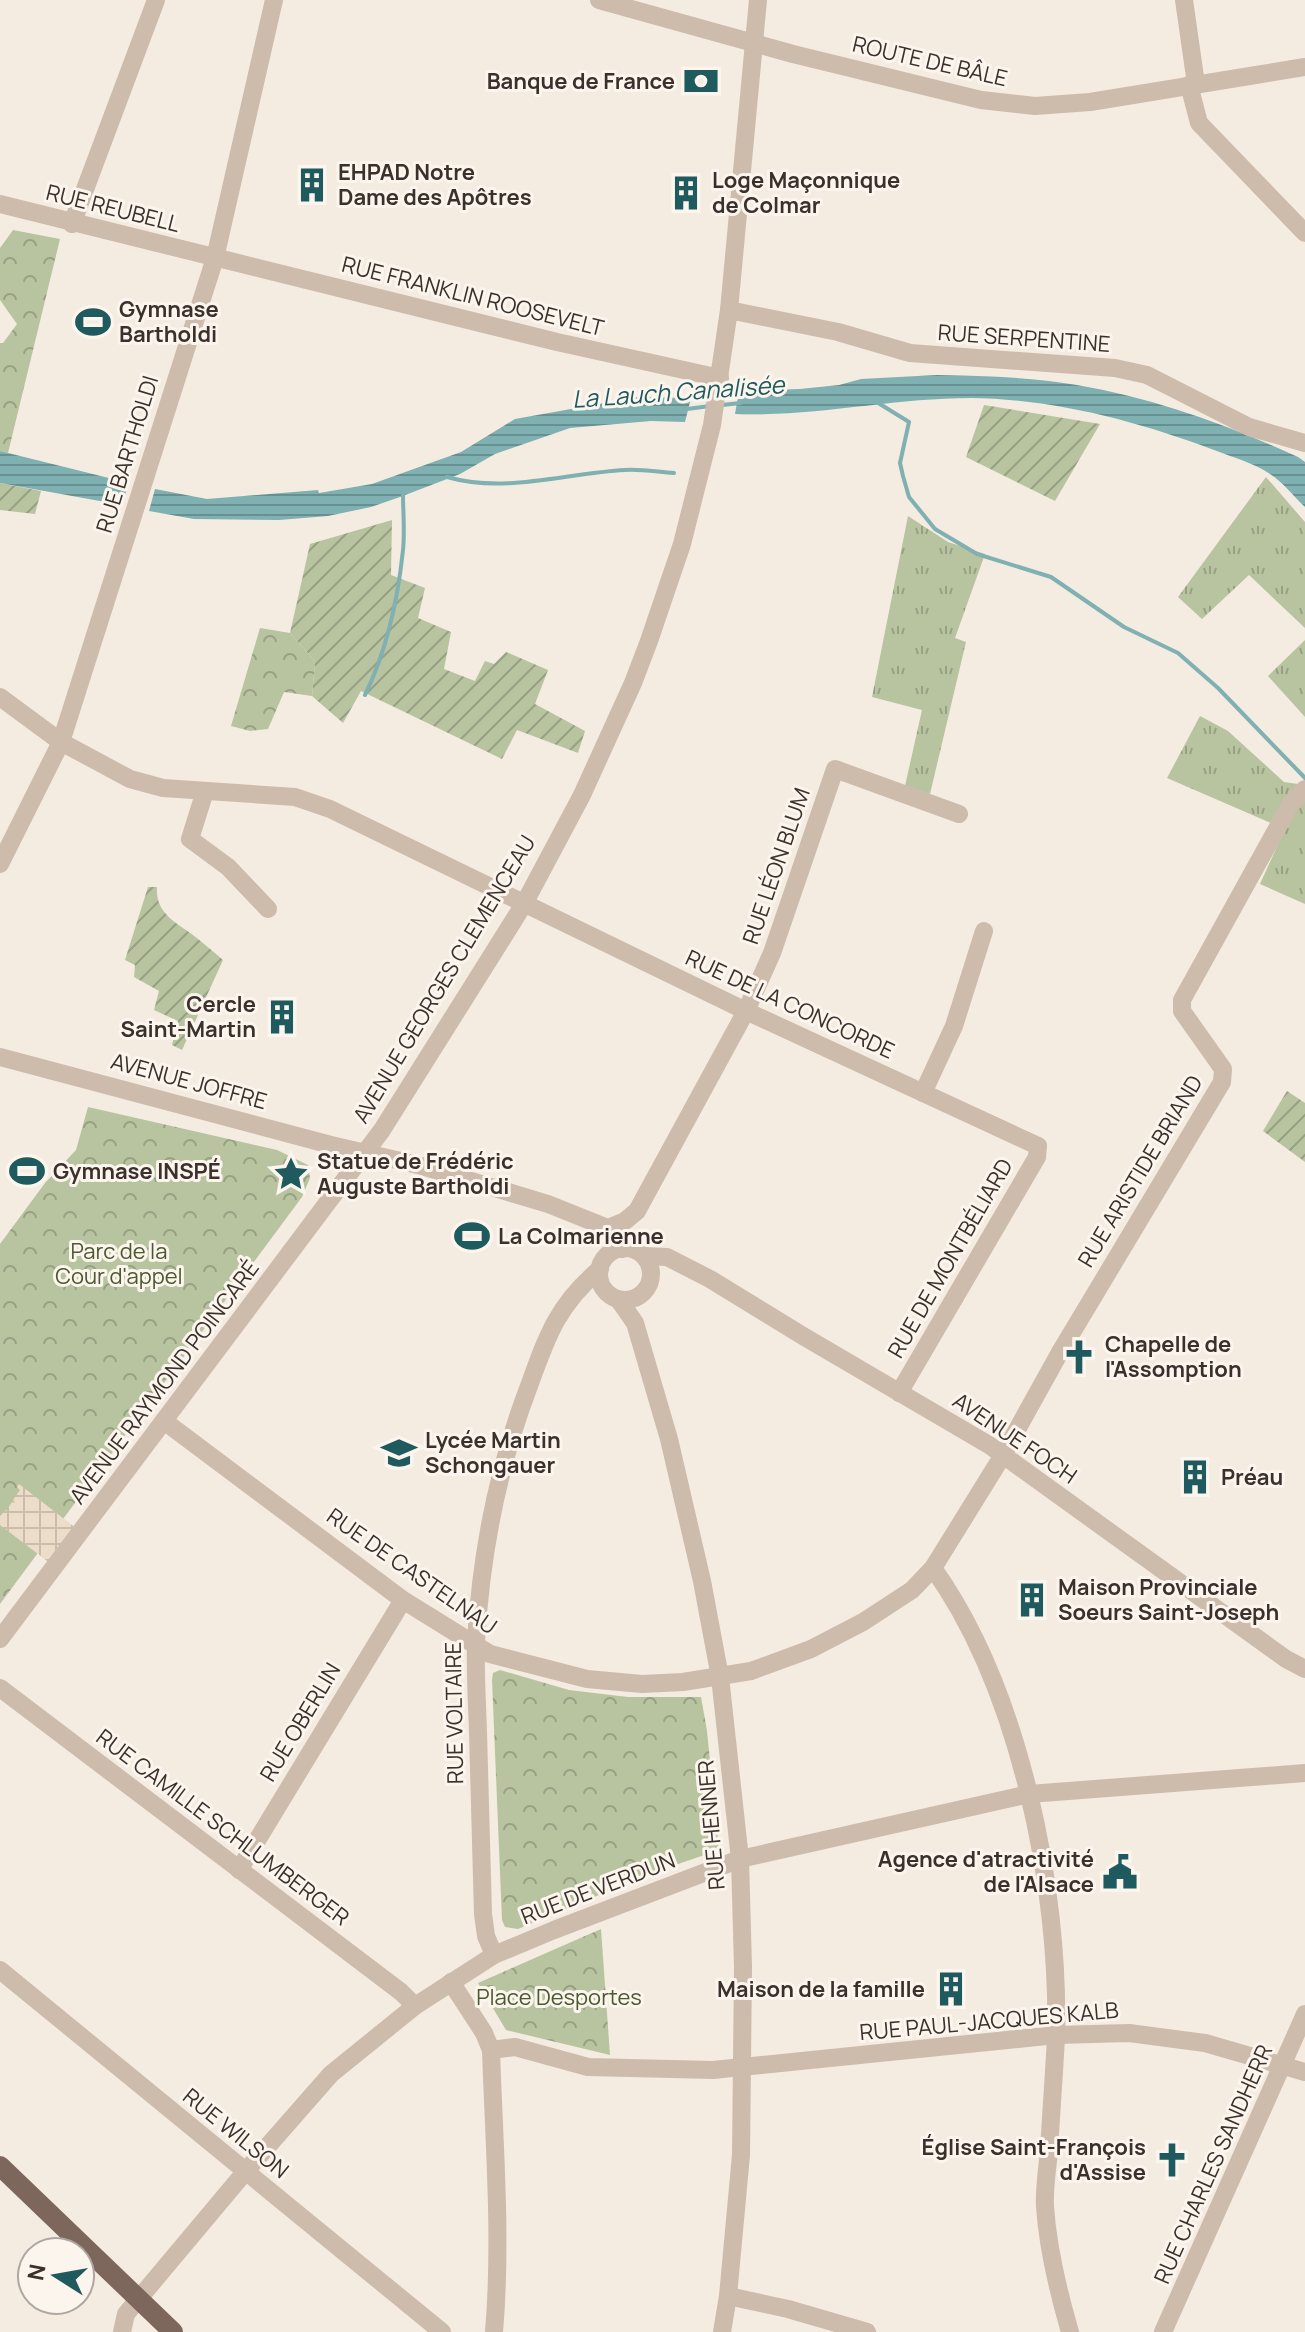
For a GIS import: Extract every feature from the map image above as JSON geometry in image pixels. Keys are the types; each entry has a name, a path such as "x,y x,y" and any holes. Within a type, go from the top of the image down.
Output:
{"main road":[{"path":"0,2166 173,2332"}],"street":[{"path":"72,224 156,0"},
{"name":"RUE BARTHOLDI","path":"0,864 61,742 215,258 274,0"},
{"name":"ROUTE DE BÂLE","path":"599,0 752,44 981,100 1035,106 1090,102 1305,67"},
{"name":"AVENUE GEORGES CLEMENCEAU","path":"365,1153 524,904 582,795 633,683 682,544 712,425 729,310 758,0"},
{"path":"1184,0 1199,123 1305,233"},
{"name":"RUE REUBELL","path":"0,204 215,258"},
{"name":"RUE FRANKLIN ROOSEVELT","path":"215,258 557,342 718,386"},
{"name":"RUE SERPENTINE","path":"729,310 838,332 910,353 1115,368 1147,375 1249,427 1305,443"},
{"name":"RUE DE LA CONCORDE","path":"0,697 61,742 130,779 163,788 295,797 330,809 746,1011 1038,1146"},
{"name":"RUE LÉON BLUM","path":"746,1011 772,953 835,769 959,814"},
{"name":"RUE ARISTIDE BRIAND","path":"1003,1455 1075,1327 1222,1082 1223,1069 1182,1011 1182,1000 1290,805 1303,790"},
{"path":"205,791 190,839 228,867 268,909"},
{"path":"923,1093 954,1026 984,931"},
{"path":"600,1225 625,1221 637,1211 746,1011"},
{"name":"AVENUE JOFFRE","path":"0,1057 365,1153"},
{"name":"RUE DE MONTBÉLIARD","path":"899,1393 1037,1157 1038,1146"},
{"path":"365,1153 418,1165 548,1204 600,1225 622,1249"},
{"name":"AVENUE RAYMOND POINCARÉ","path":"0,1639 365,1153"},
{"path":"600,1225 600,1281 613,1296"},
{"path":"575,1294 629,1300 639,1297 647,1289 651,1279 650,1266 644,1256 634,1250 612,1252 602,1264"},
{"name":"AVENUE FOCH","path":"644,1256 667,1257 710,1279 989,1445 1286,1659 1305,1669"},
{"name":"RUE VOLTAIRE","path":"494,1955 486,1936 483,1914 476,1645 489,1535 517,1417 548,1333 560,1310 602,1264"},
{"path":"651,1279 684,1268"},
{"name":"RUE HENNER","path":"613,1296 635,1323 669,1439 702,1581 720,1677 740,1859 741,2155 722,2332"},
{"name":"RUE HENNER","path":"635,1323 639,1297"},
{"name":"RUE DE CASTELNAU","path":"164,1421 403,1600 490,1654 587,1679 642,1684 751,1671 811,1649 863,1622 912,1590 933,1568 1003,1455"},
{"path":"933,1568 957,1600 992,1681 1029,1794 1049,1904 1055,1967 1056,2035 1045,2204 1050,2250 1070,2332"},
{"name":"RUE OBERLIN","path":"239,1870 403,1600"},
{"name":"RUE CAMILLE SCHLUMBERGER","path":"0,1688 401,1992 415,2006"},
{"name":"RUE DE VERDUN","path":"144,2305 245,2172 331,2074 415,2006 494,1955 740,1859 1029,1794 1305,1773"},
{"name":"RUE WILSON","path":"0,1970 442,2332"},
{"path":"451,1982 484,2033 491,2050 499,2245 494,2332"},
{"name":"RUE CHARLES SANDHERR","path":"1163,2332 1305,2014"},
{"name":"RUE PAUL-JACQUES KALB","path":"743,2068 1056,2035 1129,2033 1205,2043 1305,2072"},
{"path":"491,2050 515,2047 588,2067 642,2070 743,2068"},
{"path":"728,2296 788,2309 867,2332"},
{"path":"122,2332 126,2314 144,2305"},
{"path":"131,2332 144,2305"}],"green space":[{"path":"13,230 60,239 8,453 0,451 0,343 17,324 0,300 0,248"},
{"path":"984,405 1100,424 1055,501 966,457"},
{"path":"1266,477 1305,522 1305,628 1249,575 1202,619 1178,597"},
{"path":"0,483 41,491 35,514 0,510"},
{"path":"908,516 948,542 985,554 955,638 966,642 930,794 905,786 922,710 872,697"},
{"path":"392,520 391,575 425,588 418,618 451,632 444,669 475,681 485,661 494,664 506,652 548,670 535,704 585,731 578,753 517,730 502,759 361,691 343,723 312,696 315,661 290,633 310,544"},
{"path":"260,628 290,633 315,661 312,696 284,692 268,729 250,731 231,726"},
{"path":"1305,640 1305,717 1268,676"},
{"path":"1200,716 1228,731 1284,782 1305,785 1305,904 1260,884 1285,829 1167,778"},
{"path":"148,887 157,887 159,904 168,916 223,960 182,1050 172,1045 178,1021 154,1010 159,991 134,977 135,965 125,960"},
{"path":"1287,1091 1305,1103 1305,1162 1263,1131"},
{"name":"Parc de la Cour d'appel","path":"88,1107 277,1150 308,1165 310,1178 302,1197 0,1604 0,1244 45,1183 76,1150"},
{"path":"500,1670 569,1690 628,1697 701,1697 719,1850 649,1874 518,1929 505,1927 502,1920 492,1680 493,1673"},
{"name":"Place Desportes","path":"601,1929 610,2055 506,2030 478,1983"}],"shaded area":[{"path":"19,1484 81,1532 55,1567 0,1525 0,1516 9,1511 12,1502 15,1503 13,1500 20,1490 17,1487"}],"water":[{"path":"990,376 1077,385 1134,397 1218,424 1305,462 1305,507 1275,477 1250,463 1185,439 1064,407 971,398 795,413 735,414 739,391 800,389 861,379"},
{"path":"638,397 691,398 685,422 651,421 570,428 495,454 460,474 400,497 328,516 279,520 194,519 149,511 155,489 207,499 318,490 319,493 372,484 461,452 515,419"},
{"path":"0,451 129,483 122,505 0,483"}],"waterway":[{"path":"875,401 909,422 900,463 903,476 909,497 935,529 977,554 1051,577 1124,627 1178,653 1218,688 1305,778"},
{"name":"La Lauch Canalisée","path":"722,405 741,403"},
{"name":"La Lauch Canalisée","path":"687,409 710,406"},
{"path":"447,477 491,484 625,470 674,473"},
{"path":"365,695 385,643 398,587 404,543 403,494"}],"place":[{"name":"Banque de France","path":"701,81"},
{"name":"EHPAD Notre Dame des Apôtres","path":"312,185"},
{"name":"Loge Maçonnique de Colmar","path":"686,193"},
{"name":"Gymnase Bartholdi","path":"93,322"},
{"name":"Cercle Saint-Martin","path":"282,1017"},
{"name":"Gymnase INSPÉ","path":"27,1171"},
{"name":"Statue de Frédéric Auguste Bartholdi","path":"291,1174"},
{"name":"La Colmarienne","path":"472,1236"},
{"name":"Chapelle de l'Assomption","path":"1079,1357"},
{"name":"Lycée Martin Schongauer","path":"399,1453"},
{"name":"Préau","path":"1195,1477"},
{"name":"Maison Provinciale Soeurs Saint-Joseph","path":"1032,1600"},
{"name":"Agence d'atractivité de l'Alsace","path":"1120,1872"},
{"name":"Maison de la famille","path":"951,1989"},
{"name":"Église Saint-François d'Assise","path":"1172,2160"}]}
